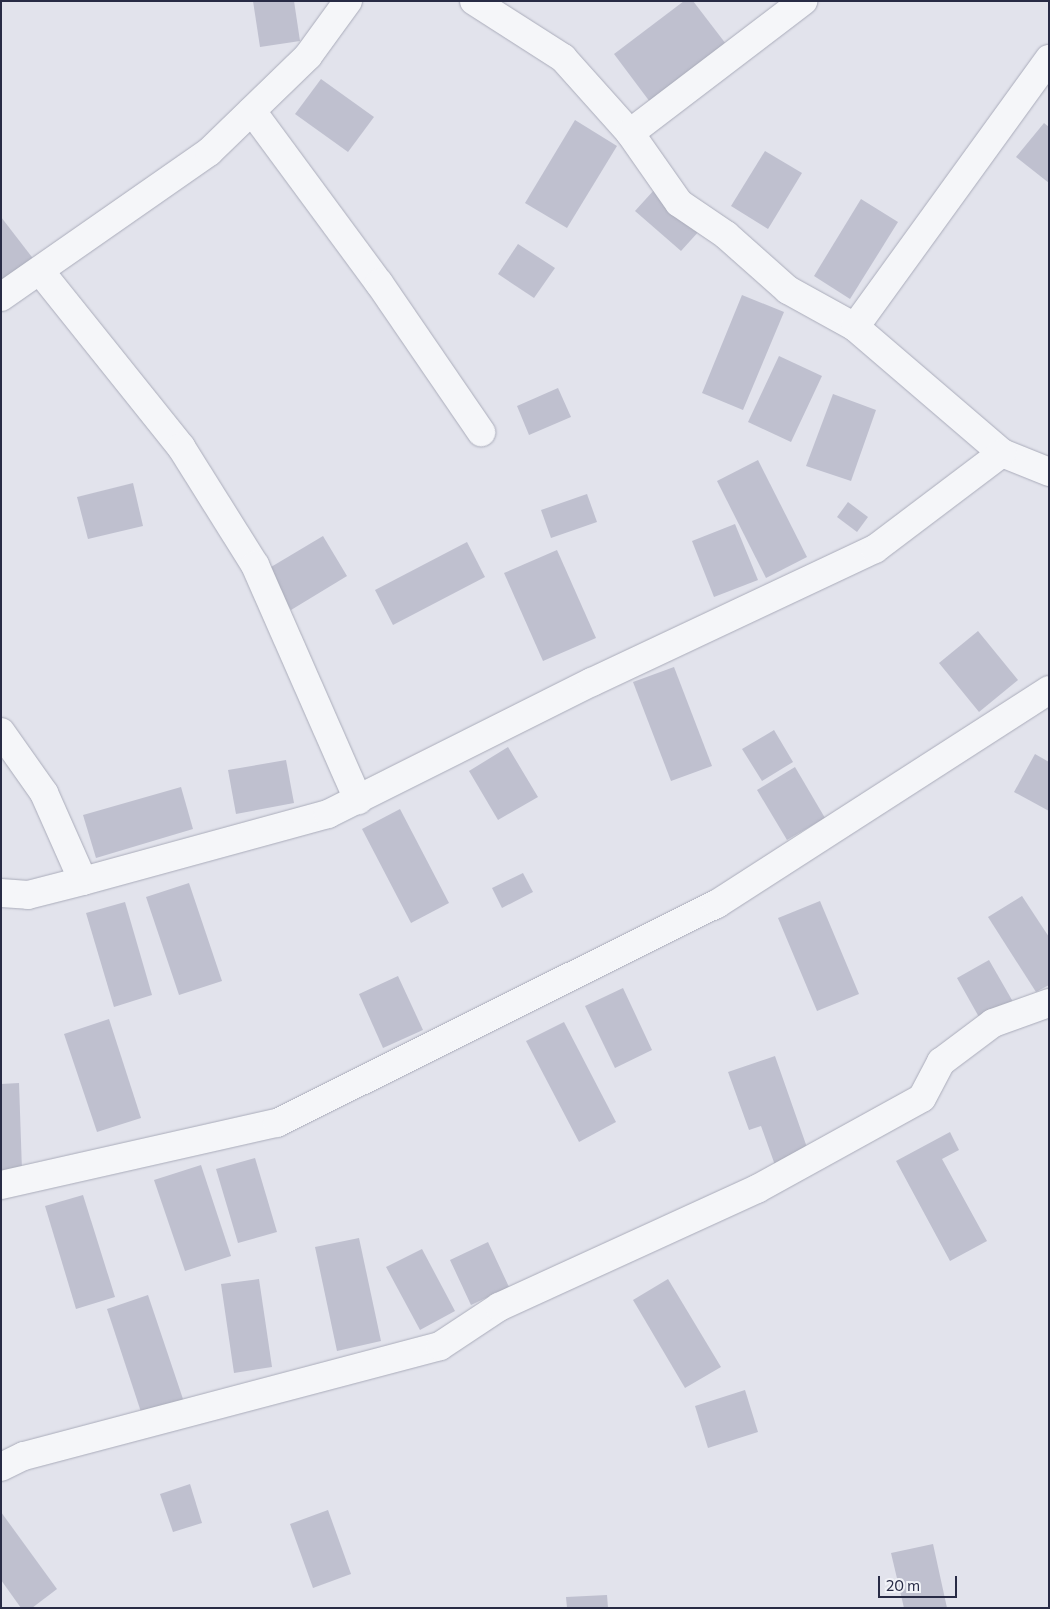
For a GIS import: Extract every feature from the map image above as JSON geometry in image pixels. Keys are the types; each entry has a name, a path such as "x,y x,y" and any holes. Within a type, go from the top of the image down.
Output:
{"street":[{"path":"1,298 209,152 308,56 348,1"},
{"path":"474,1 563,58 630,133 679,203 726,235 788,290 855,327 1002,453 1049,472"},
{"path":"630,133 802,1"},
{"path":"855,327 1049,60"},
{"path":"252,111 379,283 481,432"},
{"path":"40,271 181,447 256,565 358,800"},
{"path":"1,893 28,895 328,814 592,682 875,549 1002,453"},
{"path":"1,1185 277,1123 717,904 1049,690"},
{"path":"1,732 44,793 83,881"},
{"path":"1,1467 24,1456 440,1346 499,1307 757,1189 922,1098 941,1062 993,1023 1049,1003"}],"building":[{"path":"253,1 294,1 300,41 260,47"},
{"path":"684,1 693,1 726,44 650,102 614,54"},
{"path":"321,79 374,117 348,152 295,114"},
{"path":"575,120 617,146 567,228 525,203"},
{"path":"1044,123 1049,127 1049,183 1016,157"},
{"path":"765,151 802,173 768,229 731,206"},
{"path":"654,190 700,230 681,251 635,211"},
{"path":"861,199 898,222 850,299 814,276"},
{"path":"1,217 35,261 1,286"},
{"path":"518,244 555,268 534,298 498,274"},
{"path":"742,295 784,312 743,410 702,393"},
{"path":"779,356 822,376 791,442 748,422"},
{"path":"558,388 571,417 529,435 517,406"},
{"path":"833,394 876,410 851,481 806,466"},
{"path":"758,460 807,557 766,578 717,481"},
{"path":"133,483 143,526 88,539 77,497"},
{"path":"587,494 597,522 551,538 541,510"},
{"path":"848,502 868,517 857,532 837,517"},
{"path":"735,524 758,580 714,597 692,541"},
{"path":"323,536 347,576 291,610 266,570"},
{"path":"467,542 485,577 393,625 375,590"},
{"path":"557,550 596,638 543,661 504,573"},
{"path":"978,631 1018,680 979,712 939,663"},
{"path":"674,667 712,766 671,781 633,682"},
{"path":"774,730 793,762 762,781 742,749"},
{"path":"508,747 538,797 498,820 469,771"},
{"path":"1035,754 1049,762 1049,811 1014,792"},
{"path":"286,760 294,803 236,814 228,770"},
{"path":"795,767 825,818 787,840 757,790"},
{"path":"181,787 193,829 96,858 83,815"},
{"path":"400,809 449,903 411,923 362,829"},
{"path":"523,873 533,892 502,908 492,888"},
{"path":"189,883 222,981 179,995 146,897"},
{"path":"1022,896 1049,937 1049,985 1036,992 988,917"},
{"path":"820,901 859,994 817,1011 778,918"},
{"path":"125,902 152,995 114,1007 86,913"},
{"path":"989,960 1016,1007 984,1026 957,978"},
{"path":"398,976 423,1030 383,1048 359,994"},
{"path":"623,988 652,1050 615,1068 585,1006"},
{"path":"109,1019 141,1118 97,1132 64,1034"},
{"path":"564,1022 616,1122 579,1142 526,1041"},
{"path":"775,1056 810,1156 776,1168 761,1126 749,1130 728,1072"},
{"path":"19,1083 22,1171 1,1171 1,1084"},
{"path":"950,1132 959,1150 942,1159 987,1241 950,1261 896,1161"},
{"path":"255,1158 277,1232 238,1243 216,1169"},
{"path":"201,1165 231,1256 185,1271 154,1180"},
{"path":"83,1195 115,1297 76,1309 45,1206"},
{"path":"359,1238 381,1341 337,1351 315,1247"},
{"path":"488,1242 509,1287 471,1305 450,1260"},
{"path":"422,1249 455,1311 420,1330 386,1267"},
{"path":"259,1279 272,1367 234,1373 221,1284"},
{"path":"668,1279 721,1367 685,1388 633,1300"},
{"path":"148,1295 185,1405 143,1418 107,1309"},
{"path":"745,1390 758,1432 708,1448 695,1406"},
{"path":"190,1484 202,1523 173,1532 160,1494"},
{"path":"328,1510 351,1574 313,1588 290,1524"},
{"path":"1,1512 57,1589 32,1608 21,1608 1,1580"},
{"path":"933,1544 947,1608 904,1608 891,1553"},
{"path":"607,1595 608,1608 567,1608 566,1597"}]}
